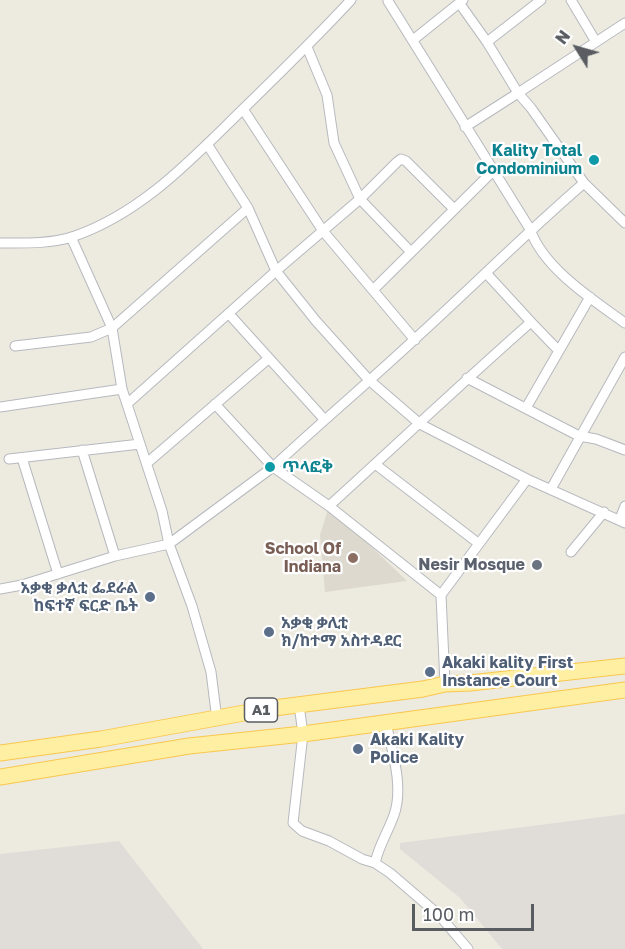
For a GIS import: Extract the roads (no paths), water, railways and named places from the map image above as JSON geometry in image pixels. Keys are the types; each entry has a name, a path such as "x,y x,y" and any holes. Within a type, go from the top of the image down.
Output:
{"main road":[{"name":"A1","path":"0,753 445,684 625,666"},
{"name":"A1","path":"0,777 189,746 303,734 625,690"}],"street":[{"path":"0,243 31,243 71,237 109,221 134,207 155,192 207,144 307,47 351,0"},
{"path":"486,42 541,0"},
{"path":"571,0 596,42"},
{"path":"388,1 530,229 539,248 561,273 625,323"},
{"path":"413,40 461,2 486,42 522,90 528,104 584,183 625,223"},
{"path":"465,127 625,23"},
{"path":"307,47 327,95 334,143 360,199 411,252"},
{"path":"243,109 322,231 415,340"},
{"path":"207,144 248,208 276,271 316,321 369,380 420,424 527,478 622,521 625,507"},
{"path":"127,404 360,199 401,159 406,161 454,209"},
{"path":"373,290 493,171"},
{"path":"0,588 22,585 115,556 169,544 273,467 415,340 530,229 584,183"},
{"path":"15,346 91,336 112,328 248,208"},
{"path":"71,237 112,328 122,389 211,672 216,720"},
{"path":"486,273 558,350"},
{"path":"526,408 590,297"},
{"path":"229,314 324,419"},
{"path":"329,506 531,322"},
{"path":"551,489 625,357"},
{"path":"147,463 268,359"},
{"path":"467,378 579,436 596,439 625,450"},
{"path":"0,406 122,389"},
{"path":"215,404 273,467 329,506 441,595"},
{"path":"9,459 140,444"},
{"path":"82,450 115,556"},
{"path":"22,458 58,574"},
{"path":"375,464 478,543"},
{"path":"445,684 441,595 527,478"},
{"path":"572,552 604,512"},
{"path":"299,705 303,734 293,823 302,831 375,863 428,904 468,949"},
{"path":"375,863 380,844 397,804 397,777 386,723"}],"place":[{"name":"Kality Total Condominium","path":"594,160"},
{"name":"ጥላፎቅ","path":"270,467"},
{"name":"School Of Indiana","path":"353,558"},
{"name":"Nesir Mosque","path":"537,565"},
{"name":"አቃቂ ቃሊቲ ፌደራል ከፍተኛ ፍርድ ቤት","path":"150,597"},
{"name":"አቃቂ ቃሊቲ ክ/ከተማ አስተዳደር","path":"269,632"},
{"name":"Akaki kality First Instance Court","path":"430,672"},
{"name":"Akaki Kality Police","path":"358,749"}]}
